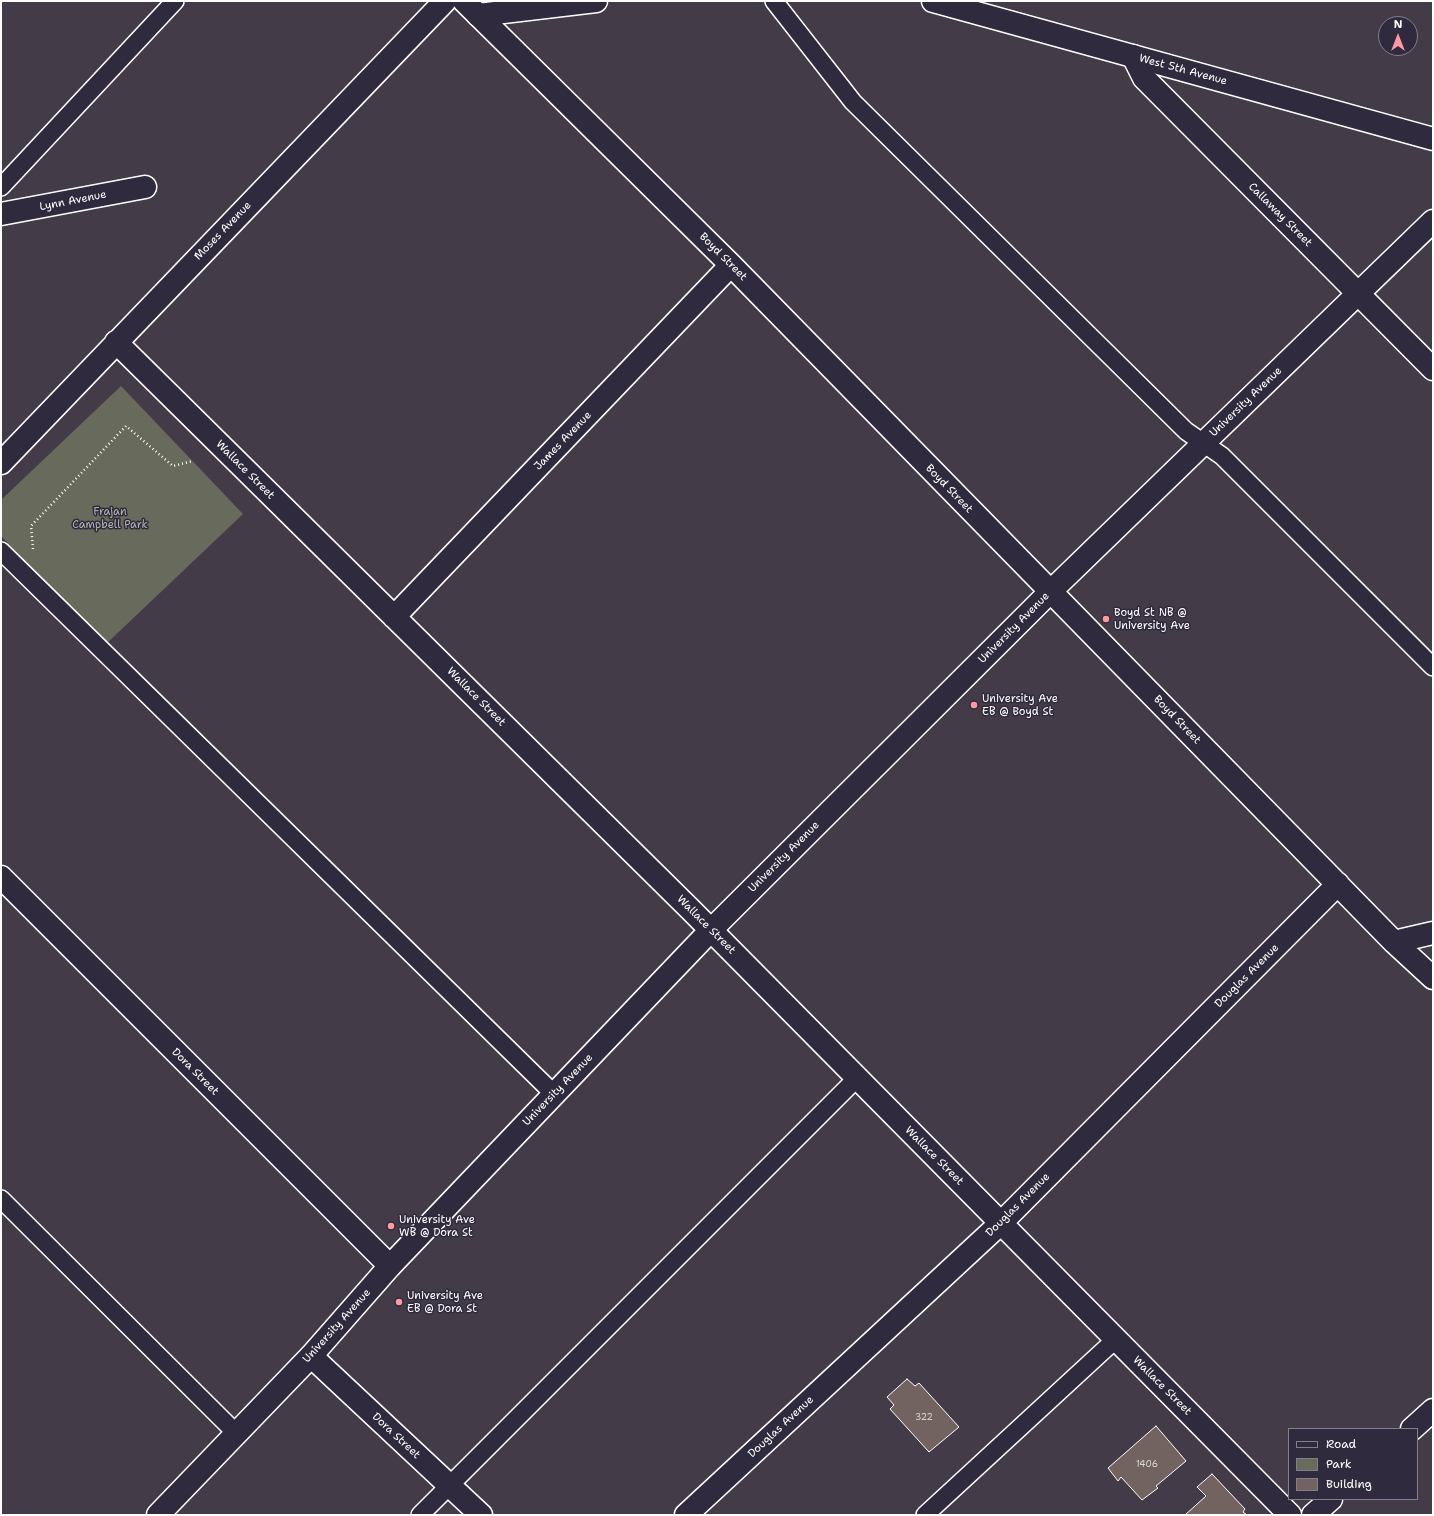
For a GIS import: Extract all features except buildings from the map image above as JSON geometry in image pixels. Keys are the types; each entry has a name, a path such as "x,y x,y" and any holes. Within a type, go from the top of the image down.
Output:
{"street":[{"name":"Moses Avenue","path":"1,463 445,1"},
{"path":"471,8 596,1"},
{"name":"West 5th Avenue","path":"933,1 984,8 1133,56 1433,139"},
{"name":"Boyd Street","path":"471,8 731,265 1394,942 1433,978"},
{"name":"Callaway Street","path":"1133,56 1144,78 1433,369"},
{"name":"Lynn Avenue","path":"1,214 145,187"},
{"name":"University Avenue","path":"158,1515 310,1356 390,1266 711,930 1051,591 1433,221"},
{"name":"James Avenue","path":"394,617 731,265"},
{"name":"Wallace Street","path":"116,342 711,930 1290,1515"},
{"name":"Dora Street","path":"1,878 390,1266"},
{"name":"Douglas Avenue","path":"686,1515 1001,1223 1338,884"},
{"path":"1394,942 1433,933"},
{"name":"Dora Street","path":"310,1356 482,1515"},
{"path":"1413,1428 1433,1410"},
{"path":"1313,1515 1330,1500"}],"lane":[{"path":"1,187 175,1"},
{"path":"774,1 853,102 1180,425 1222,456 1433,667"},
{"path":"1,551 554,1094"},
{"path":"420,1515 857,1078"},
{"path":"1,1199 236,1433"},
{"path":"925,1515 1116,1339"}],"path":[{"path":"20,570 34,555 31,526 126,426 173,466 193,461"}],"green space":[{"name":"Frajan Campbell Park","path":"121,386 243,514 105,645 1,536 1,500"}],"place":[{"name":"Boyd St NB @ University Ave","path":"1106,619"},
{"name":"University Ave EB @ Boyd St","path":"974,705"},
{"name":"University Ave WB @ Dora St","path":"391,1226"},
{"name":"University Ave EB @ Dora St","path":"399,1302"}]}
